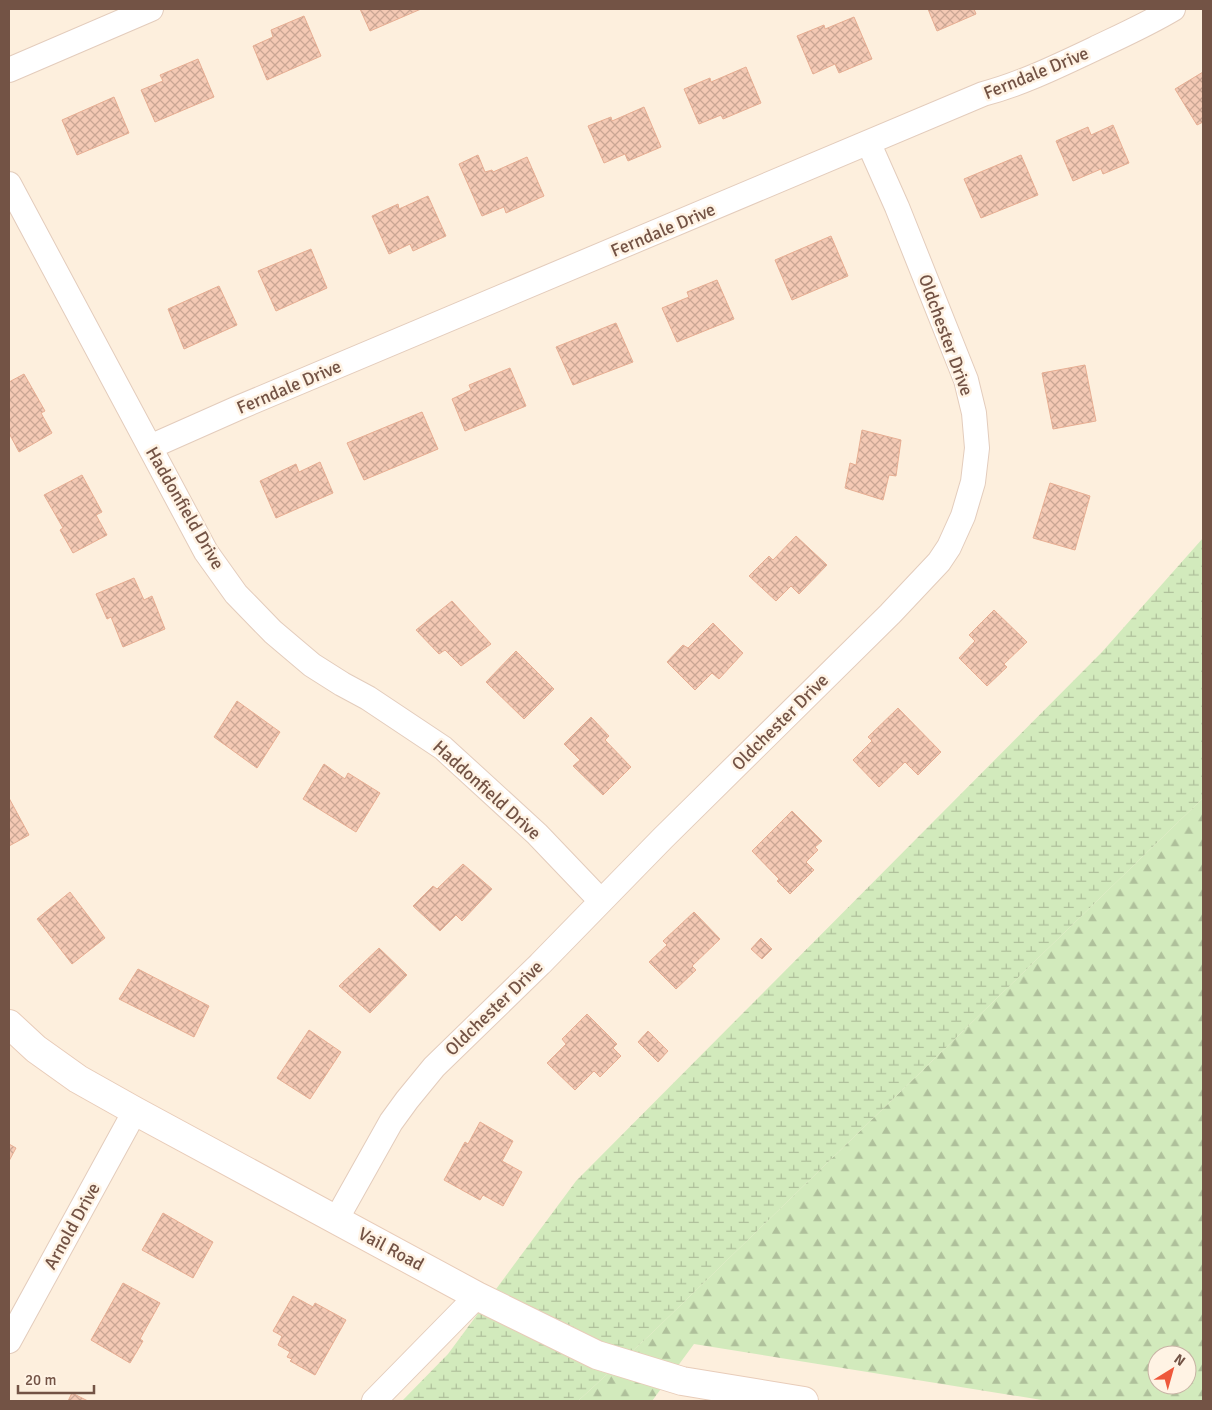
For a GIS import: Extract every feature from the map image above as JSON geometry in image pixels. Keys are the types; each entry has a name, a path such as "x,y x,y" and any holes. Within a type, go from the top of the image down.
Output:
{"street":[{"path":"9,70 151,9"},
{"name":"Ferndale Drive","path":"150,448 238,408 869,144 983,94 998,90 1062,64 1173,9"},
{"name":"Oldchester Drive","path":"336,1220 391,1122 434,1067 540,964 662,838 890,614 939,562 949,548 963,516 973,482 977,448 974,414 966,380 897,207 869,144"},
{"name":"Haddonfield Drive","path":"9,184 206,552 236,594 273,632 312,665 368,698 443,748 537,834 601,901"},
{"name":"Vail Road","path":"9,1024 36,1049 78,1079 477,1296 597,1355 682,1381 762,1398 804,1401"},
{"name":"Arnold Drive","path":"9,1341 135,1111"},
{"path":"374,1401 477,1296"}],"green space":[{"path":"1203,538 1203,798 652,1333 578,1401 402,1401 448,1354 576,1181 1102,652"},
{"path":"1203,798 1203,1401 1048,1401 694,1344 652,1401 578,1401 652,1333"}],"building":[{"path":"360,9 421,9 370,31"},
{"path":"928,9 974,9 976,14 937,31"},
{"path":"304,16 321,56 267,80 253,46 273,37 271,30"},
{"path":"854,17 872,59 839,73 835,64 813,74 797,36 824,25 825,29"},
{"path":"198,59 214,97 155,122 141,90 163,81 160,75"},
{"path":"746,67 761,103 723,119 721,115 699,124 684,89 710,78 711,82"},
{"path":"1203,72 1203,122 1197,125 1175,89"},
{"path":"114,97 129,133 77,155 62,120"},
{"path":"644,107 661,147 628,161 625,154 604,163 588,126 611,117 612,121"},
{"path":"1113,125 1129,163 1103,174 1101,169 1073,181 1056,141 1088,127 1091,135"},
{"path":"478,155 485,172 492,170 493,172 527,157 544,196 506,213 504,207 482,216 459,164"},
{"path":"1021,155 1038,195 981,218 964,179"},
{"path":"428,196 446,236 413,251 410,244 389,254 372,216 398,204 399,209"},
{"path":"831,236 848,276 792,300 775,260"},
{"path":"311,249 327,288 276,311 258,271"},
{"path":"717,280 734,319 677,342 662,308 689,297 687,292"},
{"path":"219,286 237,325 184,349 168,309"},
{"path":"616,323 633,362 573,385 556,347"},
{"path":"1085,365 1096,421 1053,429 1042,373"},
{"path":"510,368 526,406 465,431 452,399 471,390 469,385"},
{"path":"24,374 45,411 41,413 52,433 19,452 9,433 9,382"},
{"path":"422,412 438,449 364,480 347,443"},
{"path":"862,430 901,440 896,476 889,475 883,500 845,488 850,463 856,465"},
{"path":"320,462 333,493 276,518 260,481 296,464 299,472"},
{"path":"82,475 102,512 96,515 107,535 73,553 60,530 63,528 44,495"},
{"path":"1050,483 1090,496 1075,550 1033,538"},
{"path":"796,536 827,565 799,594 791,586 776,601 749,576 769,556 773,560"},
{"path":"134,578 144,600 152,596 165,629 123,647 111,617 107,619 96,594"},
{"path":"452,601 491,644 461,666 445,650 439,654 416,630"},
{"path":"994,610 1027,642 1004,664 1007,667 987,686 959,658 975,641 969,635"},
{"path":"713,623 743,653 719,679 712,673 695,690 667,662 683,645 688,648"},
{"path":"516,651 554,689 524,719 486,682"},
{"path":"237,701 280,732 257,768 214,737"},
{"path":"898,708 941,752 918,775 905,762 879,787 853,760 872,741 868,737"},
{"path":"591,717 609,736 605,740 631,767 603,795 573,766 580,760 564,744"},
{"path":"324,764 345,779 348,773 380,793 356,832 303,799"},
{"path":"9,798 29,835 9,846"},
{"path":"792,811 822,841 815,847 818,850 806,862 814,870 790,894 777,881 779,879 752,851"},
{"path":"463,864 492,889 462,921 456,915 440,931 413,906 433,886 437,889"},
{"path":"70,892 105,938 72,964 37,919"},
{"path":"694,912 720,939 692,966 696,970 676,989 649,962 667,945 663,941"},
{"path":"761,938 772,949 762,959 751,949"},
{"path":"379,948 407,975 370,1013 339,986"},
{"path":"138,969 209,1006 194,1037 119,999"},
{"path":"587,1014 617,1044 613,1048 621,1056 600,1077 594,1071 575,1090 547,1063 566,1044 562,1039"},
{"path":"309,1030 341,1052 310,1099 277,1078"},
{"path":"648,1031 668,1051 658,1062 638,1042"},
{"path":"480,1122 513,1141 502,1161 522,1172 503,1206 483,1195 480,1200 444,1180 465,1142 468,1144"},
{"path":"9,1144 16,1148 9,1161"},
{"path":"163,1213 213,1242 193,1278 142,1250"},
{"path":"123,1283 160,1303 140,1339 143,1341 130,1363 91,1340"},
{"path":"293,1296 313,1307 315,1303 346,1320 315,1375 290,1361 292,1359 287,1357 290,1352 278,1345 282,1336 273,1331"},
{"path":"72,1393 88,1401 68,1401"}]}
